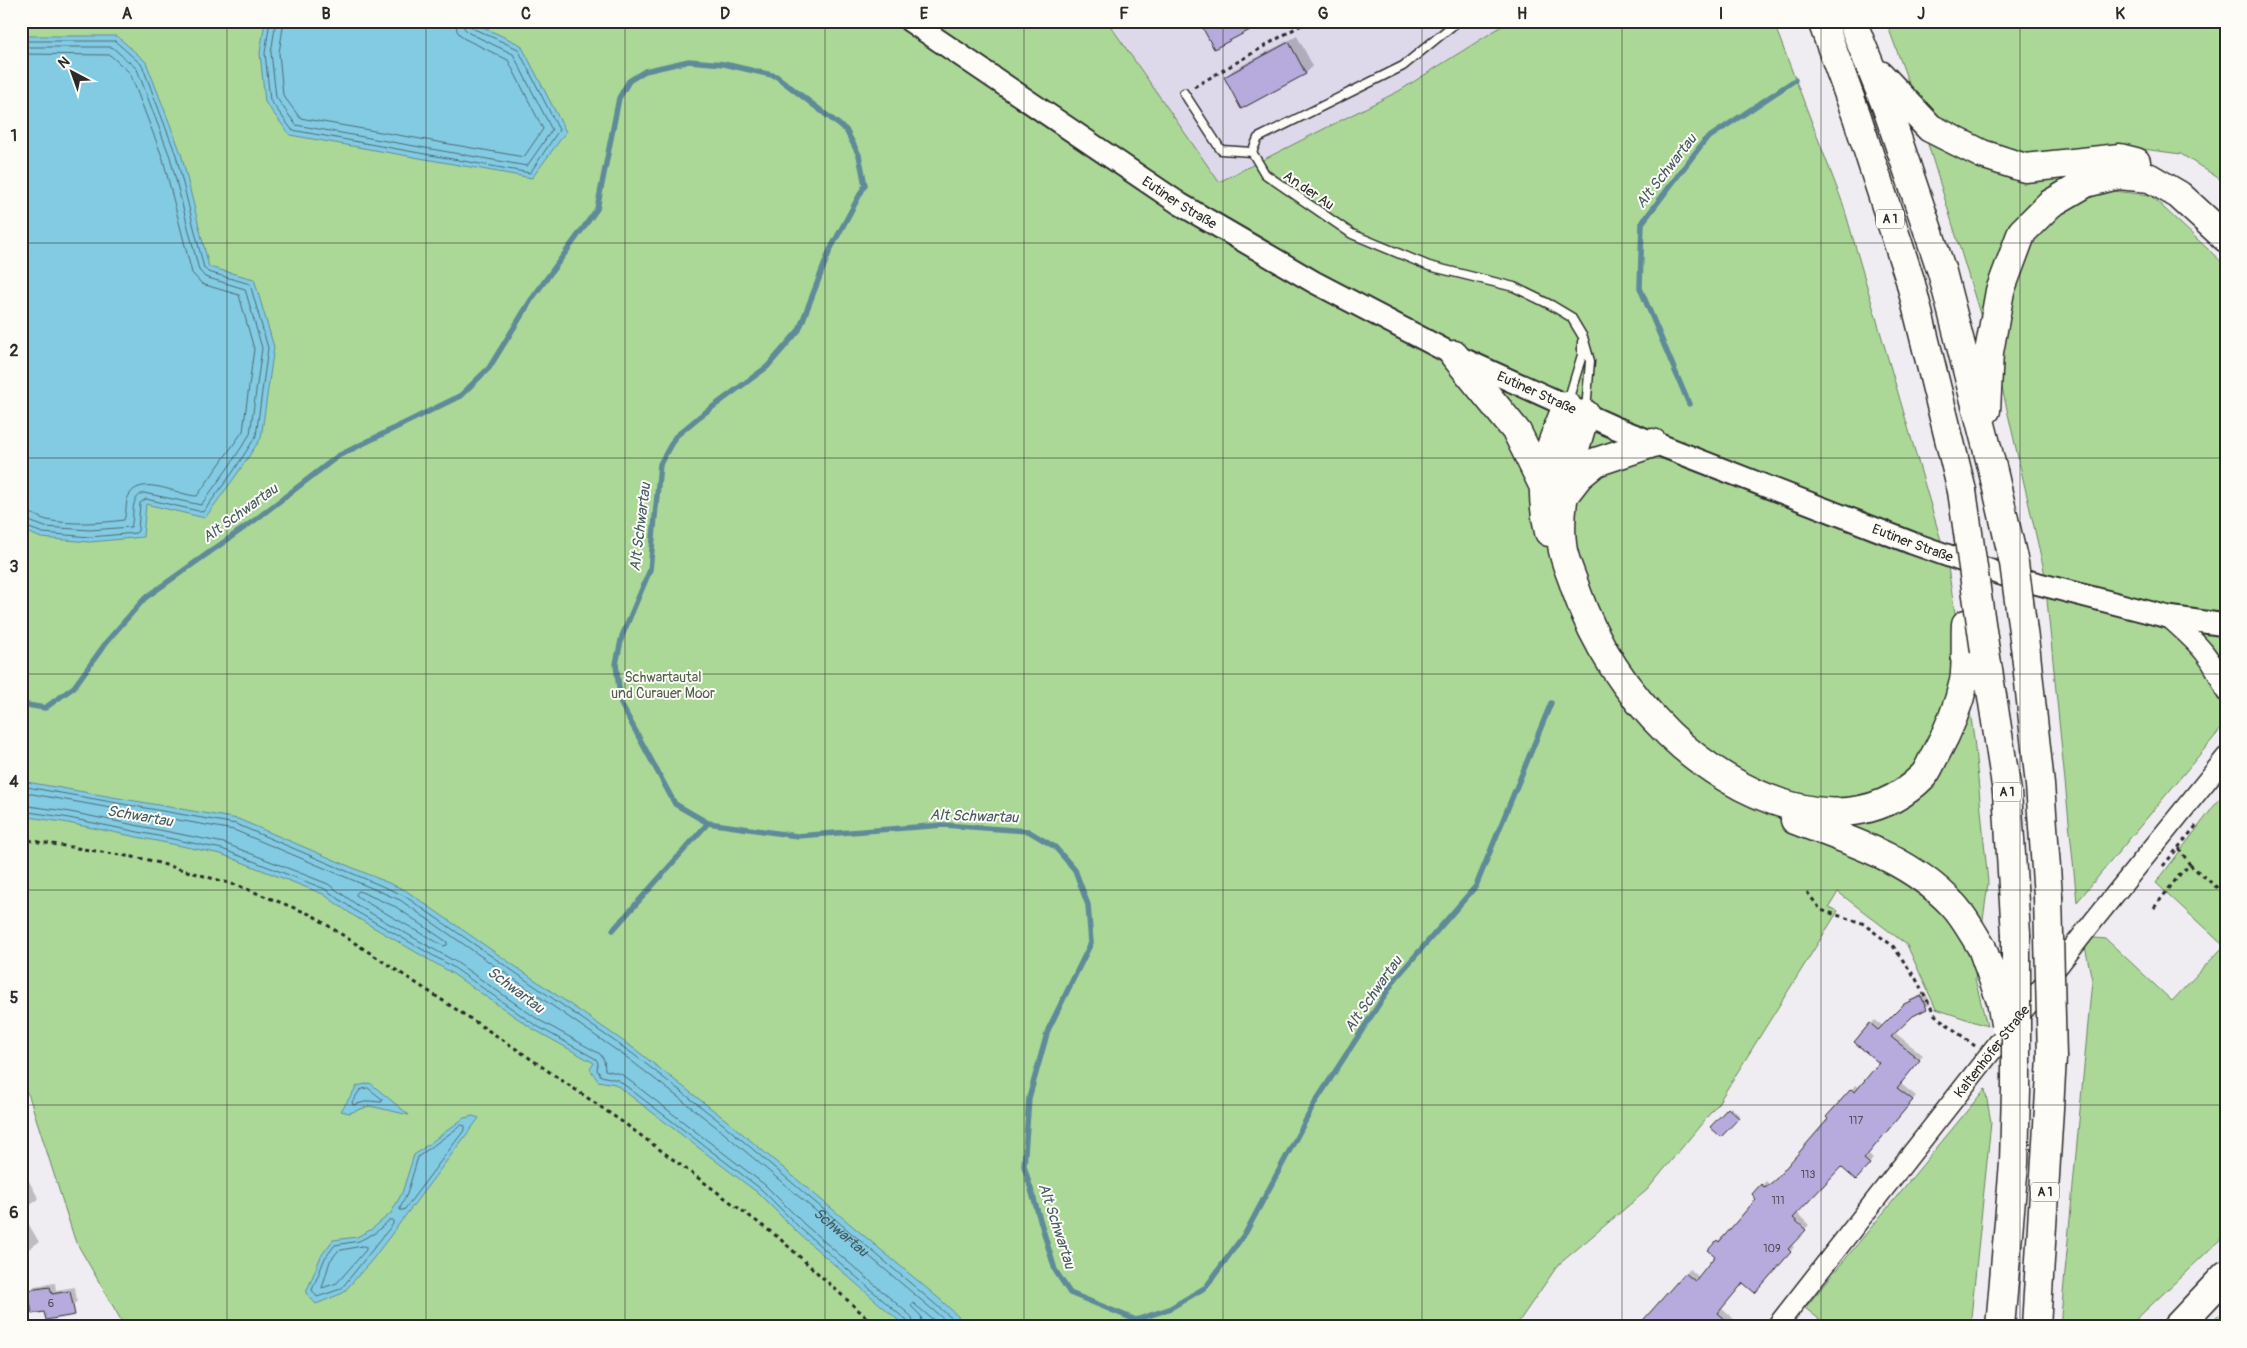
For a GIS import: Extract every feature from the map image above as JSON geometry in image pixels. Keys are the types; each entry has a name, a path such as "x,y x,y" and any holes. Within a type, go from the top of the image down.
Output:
{"highway":[{"name":"A 1","path":"1822,21 1857,117 1910,280 1945,421 1954,493 1985,651 2007,792 2016,934 2016,1090 2014,1163 2000,1327"},
{"name":"A 1","path":"1852,21 1887,108 1942,272 1993,471 2014,563 2040,785 2048,896 2052,1058 2036,1327"},
{"path":"1870,65 1930,128 1982,154 2025,168 2120,158 2155,166 2191,183 2226,214"},
{"path":"1984,437 1989,352 2000,291 2022,232 2050,204 2086,184 2102,179 2118,175 2150,178 2179,195 2226,238"},
{"path":"1454,355 1517,432 1552,490 1545,515 1552,549 1571,612 1587,645 1614,687 1657,738 1701,774 1742,798 1892,859 1928,881 1953,905 1982,948 2001,1001 2016,1090"},
{"path":"1576,410 1547,455 1552,490 1560,522 1562,547 1581,604 1598,644 1626,687 1670,735 1721,775 1756,794 1800,809 1831,814 1873,808 1900,796 1925,775 1952,724 1964,678 1966,624 1954,493"},
{"path":"1552,490 1579,476 1596,462 1653,443"},
{"path":"2177,1327 2226,1275"}],"main road":[{"name":"Eutiner Straße","path":"910,21 1180,204 1314,282 1454,355 1653,443 1912,543 2000,574 2168,617 2226,625"}],"street":[{"path":"2168,617 2200,646 2217,670 2226,692"},
{"name":"Kaltenhöfer Straße","path":"2210,777 2226,744"},
{"name":"Kaltenhöfer Straße","path":"1776,1327 1988,1056 2226,757"}],"lane":[{"path":"1184,93 1220,150 1252,152 1258,138 1403,66 1458,21"},
{"name":"An der Au","path":"1252,152 1265,174 1352,234 1429,266 1514,287 1571,317 1583,337 1590,361 1576,410"},
{"path":"1576,410 1583,337"}],"path":[{"path":"21,26 47,21"},
{"path":"1184,93 1308,21"},
{"path":"21,839 145,859 239,886 312,915 506,1042 624,1123 779,1238 877,1327"},
{"path":"2179,848 2190,865 2220,890"},
{"path":"2154,908 2181,873 2190,865"},
{"path":"1807,892 1821,910 1862,923 1894,946 1916,979 1935,1015 1988,1056"}],"shaded area":[{"path":"1107,21 1510,21 1399,91 1219,183"}],"green space":[{"name":"Schwartautal und Curauer Moor","path":"21,21 1107,21 1219,182 1399,91 1510,21 1773,21 1843,204 1947,561 1974,738 1988,883 1975,979 1987,1026 1936,1009 1907,945 1838,892 1829,907 1838,911 1717,1105 1647,1190 1558,1265 1515,1327 125,1327 75,1240 29,1096 21,1083"},
{"path":"1886,21 2226,21 2226,183 2181,154 2120,146 2046,151 2081,199 2113,191 2150,195 2226,266 2226,723 2077,902 2044,570 2000,379 1912,92"},
{"path":"2226,790 2226,1234 2128,1327 2060,1327 2092,980 2083,937 2106,939 2172,1001 2224,946 2156,883"},
{"path":"1985,1089 1991,1122 1970,1327 1829,1327 1805,1308"},
{"path":"2226,1308 2226,1327 2207,1327"}],"water":[{"path":"265,21 470,21 521,45 566,132 532,178 290,135 265,102 260,53"},
{"path":"21,36 117,36 146,62 181,153 209,267 254,279 274,347 261,438 205,518 146,504 143,537 90,542 41,538 21,529"},
{"name":"Schwartau","path":"21,781 238,819 405,890 636,1050 726,1120 942,1301 969,1327 906,1327 798,1233 758,1193 615,1084 598,1081 590,1069 594,1063 533,1029 450,972 354,916 323,894 221,854 63,822 21,816"},
{"path":"370,1083 409,1115 370,1106 349,1113 341,1111 357,1086"},
{"path":"473,1116 479,1118 372,1260 343,1293 316,1304 306,1293 321,1256 333,1240 357,1237 372,1229 391,1213 402,1193 414,1155 464,1118"}],"building":[{"path":"1199,21 1267,21 1214,49"},
{"path":"1289,42 1306,74 1241,109 1224,77"},
{"path":"1921,996 1927,1009 1913,1016 1891,1037 1920,1060 1897,1088 1913,1100 1864,1159 1870,1164 1856,1180 1841,1167 1793,1218 1806,1230 1788,1249 1791,1252 1755,1293 1743,1283 1718,1313 1734,1327 1701,1327 1693,1320 1689,1325 1681,1318 1674,1327 1637,1327 1685,1273 1695,1281 1715,1256 1708,1250 1717,1240 1719,1242 1756,1199 1752,1194 1761,1184 1765,1188 1776,1179 1828,1119 1826,1117 1851,1089 1855,1092 1879,1063 1854,1042 1870,1023 1878,1030 1904,1004"},
{"path":"1728,1108 1739,1118 1721,1137 1710,1127"},
{"path":"50,1287 52,1294 70,1291 75,1315 46,1320 44,1312 32,1314 28,1290"}],"waterway":[{"name":"Alt Schwartau","path":"21,704 45,708 74,687 108,640 145,598 255,520 338,456 460,396 489,368 531,300 597,209 619,98 629,81 645,71 689,61 724,64 776,76 846,130 859,155 865,185 830,250 799,330 767,367 675,437 660,464 650,570 622,636 616,664 621,704 675,804 708,823 797,836 944,825 1028,831 1055,847 1075,870 1088,905 1091,943 1048,1030 1029,1098 1024,1166 1055,1270 1070,1293 1136,1320 1169,1309 1206,1287 1246,1232 1316,1101 1396,978 1476,886 1551,703"},
{"name":"Alt Schwartau","path":"1689,404 1640,288 1642,223 1705,140 1795,80"},
{"path":"613,930 708,823"}]}
